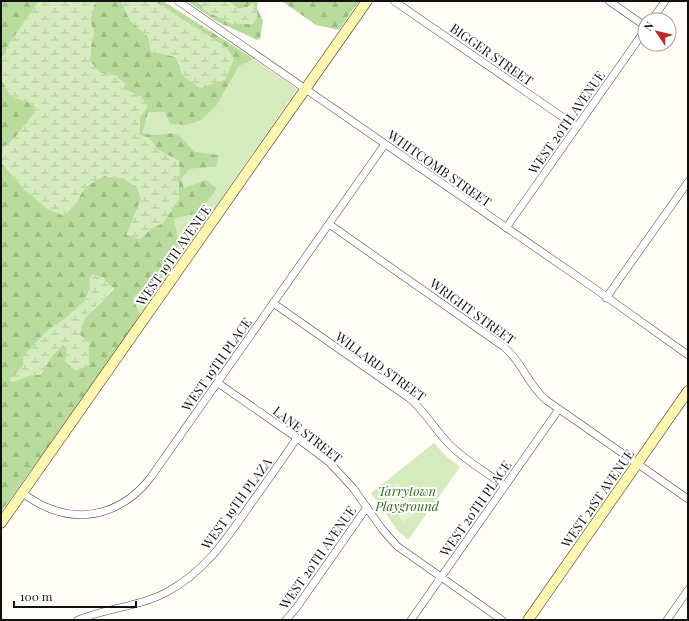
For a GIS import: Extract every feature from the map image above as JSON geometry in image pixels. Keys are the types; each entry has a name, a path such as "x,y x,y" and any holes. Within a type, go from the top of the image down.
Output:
{"street":[{"name":"WHITCOMB STREET","path":"178,1 688,355"},
{"name":"WEST 19TH AVENUE","path":"1,523 367,1"},
{"name":"BIGGER STREET","path":"394,1 577,127"},
{"path":"609,1 637,20"},
{"path":"657,12 665,1"},
{"name":"WEST 20TH AVENUE","path":"506,228 637,41"},
{"name":"WEST 19TH PLACE","path":"22,493 46,507 68,514 78,515 94,513 120,505 138,493 145,486 218,383 385,144"},
{"path":"606,298 688,182"},
{"name":"WRIGHT STREET","path":"329,224 504,347 516,357 537,391 559,409 688,499"},
{"name":"WILLARD STREET","path":"273,303 409,398 424,412 451,445 505,486"},
{"name":"LANE STREET","path":"218,383 322,456 353,488 392,541 502,620"},
{"name":"WEST 21ST AVENUE","path":"528,620 688,391"},
{"name":"WEST 20TH PLACE","path":"411,620 559,409"},
{"name":"WEST 19TH PLAZA","path":"78,620 142,603 176,586 198,571 217,552 297,438"},
{"name":"WEST 20TH AVENUE","path":"286,620 297,607 367,507"},
{"path":"667,620 688,590"}],"green space":[{"path":"1,1 39,1 7,47 6,55 1,57"},
{"path":"39,1 95,1 90,21 94,32 90,61 100,73 116,76 126,84 124,89 142,97 148,107 140,117 139,135 149,138 158,150 179,161 180,175 176,177 179,185 179,200 163,223 152,228 139,239 126,235 141,198 137,187 123,178 104,176 85,187 73,208 63,216 46,208 25,190 1,162 1,145 4,147 14,139 36,111 34,103 11,95 3,81 1,82 1,57 6,55 7,47"},
{"path":"95,1 121,1 130,20 149,38 151,51 176,57 183,76 227,48 154,1 163,1 254,59 239,66 217,105 201,120 187,125 170,124 165,112 148,112 143,133 152,135 172,133 180,136 195,152 219,155 216,167 190,169 181,179 184,188 205,180 217,188 199,213 174,219 179,244 149,301 140,292 133,298 141,317 1,512 1,162 25,190 73,208 85,187 104,176 123,178 137,187 141,198 139,239 152,228 163,223 179,185 176,177 179,161 158,150 149,138 139,135 140,117 116,76 100,73 90,61 94,32 90,21","holes":["106,282 114,289 84,319 79,335 67,347 63,344 51,357 41,375 30,375 13,382 10,380 23,366 47,331 65,319 84,302 90,289"]},
{"path":"121,1 154,1 227,48 234,59 225,80 200,88 183,76 176,57 151,51 149,38 130,20"},
{"path":"187,1 197,1 206,11 233,24 247,7 238,9 228,1 258,1 257,8 263,21 260,39 257,40 216,21"},
{"path":"197,1 228,1 238,9 247,7 253,2 258,16 253,24 233,24 206,11"},
{"path":"276,1 359,1 339,30 316,25 283,2"},
{"path":"254,59 297,89 141,317 133,298 140,292 149,301 174,219 199,213 205,180 184,188 181,179 190,169 216,167 195,152 180,136 172,133 152,135 143,133 148,112 165,112 217,105 239,66"},
{"path":"3,81 11,95 34,103 36,111 14,139 4,147 1,145 1,82"},
{"path":"94,274 104,278 106,283 114,288 84,319 80,335 89,341 89,365 75,371 65,361 67,347 63,344 51,357 41,375 30,375 13,382 9,380 23,366 23,357 35,343 47,331 65,319 84,302 90,289 89,278"},
{"name":"Tarrytown Playground","path":"434,443 446,456 460,467 408,540 398,531 371,493"},
{"path":"398,483 418,511 403,522 383,494"}]}
